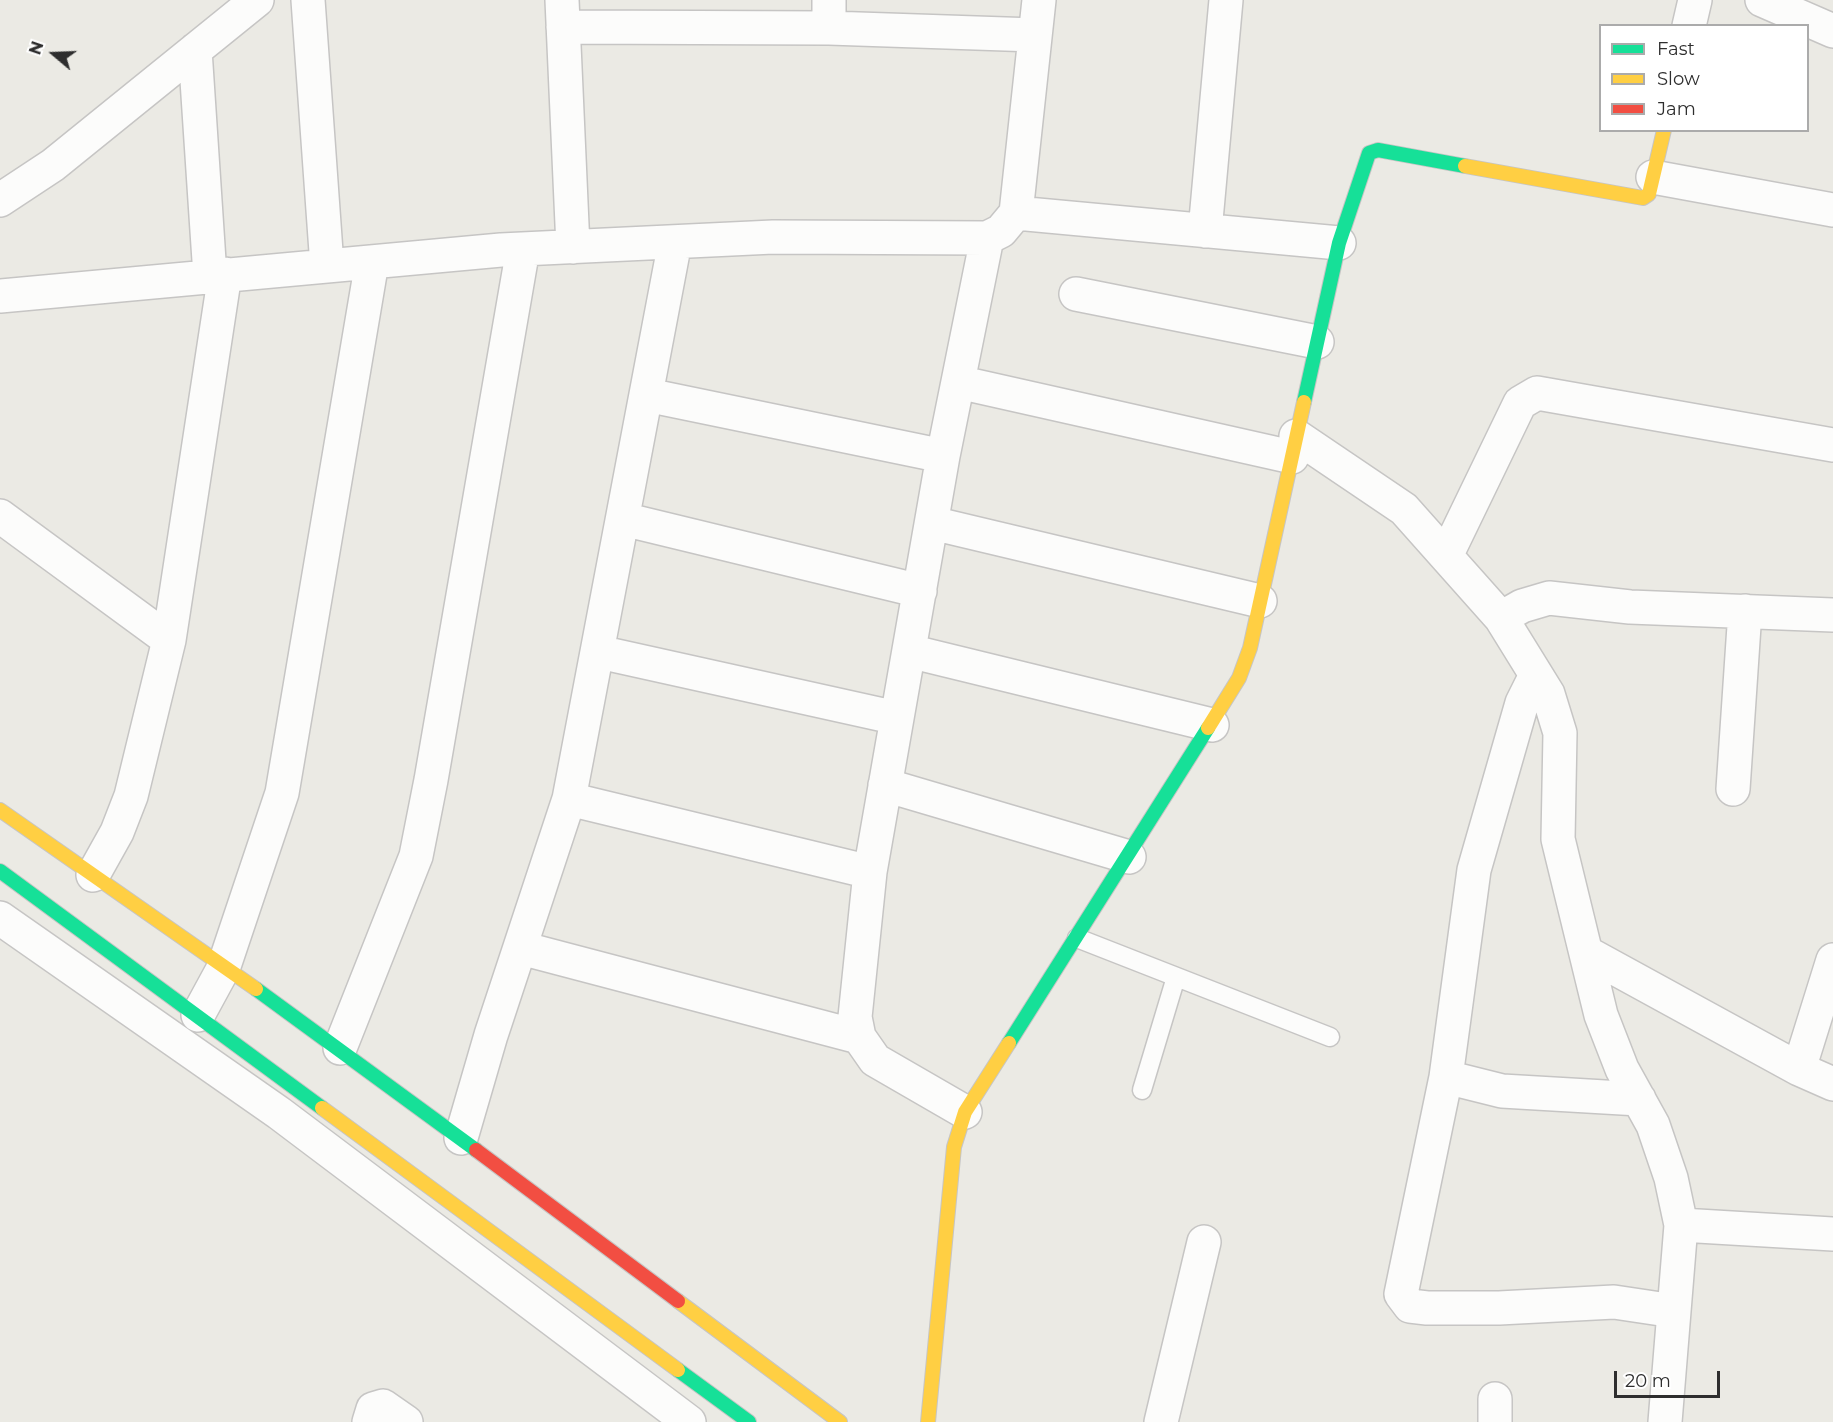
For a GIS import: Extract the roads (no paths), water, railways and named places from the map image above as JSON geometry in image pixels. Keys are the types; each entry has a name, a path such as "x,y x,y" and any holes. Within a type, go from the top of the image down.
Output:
{"main road":[{"path":"928,1422 954,1147 965,1112 1129,857 1239,678 1260,601 1339,243 1368,153 1378,150 1643,198 1649,194 1664,132"},
{"path":"0,810 223,969 340,1048 840,1422"},
{"path":"0,871 749,1422"}],"street":[{"path":"0,200 53,165 257,0"},
{"path":"308,0 327,266"},
{"path":"0,297 217,275 573,246 773,237 987,238 1001,231 1016,213 1039,0"},
{"path":"1205,231 1226,0"},
{"path":"1689,24 1695,0"},
{"path":"1762,0 1833,31"},
{"path":"573,246 563,13 829,14 1035,35"},
{"path":"93,875 117,832 131,796 169,640 217,275 195,50"},
{"path":"1653,177 1833,210"},
{"path":"1016,213 1339,243"},
{"path":"965,1112 875,1060 859,1037 855,1017 870,872 943,456 987,238"},
{"path":"461,1138 491,1035 569,799 599,652 675,242"},
{"path":"340,1048 416,856 523,249"},
{"path":"198,1015 223,969 282,793 372,262"},
{"path":"1076,294 1317,342"},
{"path":"958,382 1294,447 1404,509 1501,618 1548,694 1560,733 1558,838 1601,1015 1622,1069 1653,1125 1671,1178 1681,1225 1665,1422"},
{"path":"1446,556 1520,403 1537,393 1833,445"},
{"path":"647,395 943,456"},
{"path":"0,516 169,640"},
{"path":"623,519 920,591"},
{"path":"932,523 1260,601"},
{"path":"1501,618 1522,606 1549,598 1629,607 1833,615"},
{"path":"1733,789 1745,612"},
{"path":"909,651 1212,725"},
{"path":"599,652 897,718"},
{"path":"1536,675 1522,703 1474,870 1446,1077 1401,1294 1410,1306 1498,1308 1614,1302 1674,1311"},
{"path":"885,785 1129,857"},
{"path":"569,799 870,872"},
{"path":"0,918 279,1113 674,1417 686,1375"},
{"path":"521,948 859,1037"},
{"path":"1587,953 1799,1069 1833,1083"},
{"path":"1799,1069 1833,960"},
{"path":"1446,1077 1502,1092 1639,1099"},
{"path":"1681,1225 1833,1234"},
{"path":"1161,1422 1204,1242"},
{"path":"369,1422 373,1409 382,1407 406,1422"}],"lane":[{"path":"1077,938 1330,1037"},
{"path":"1142,1090 1176,976"}]}
